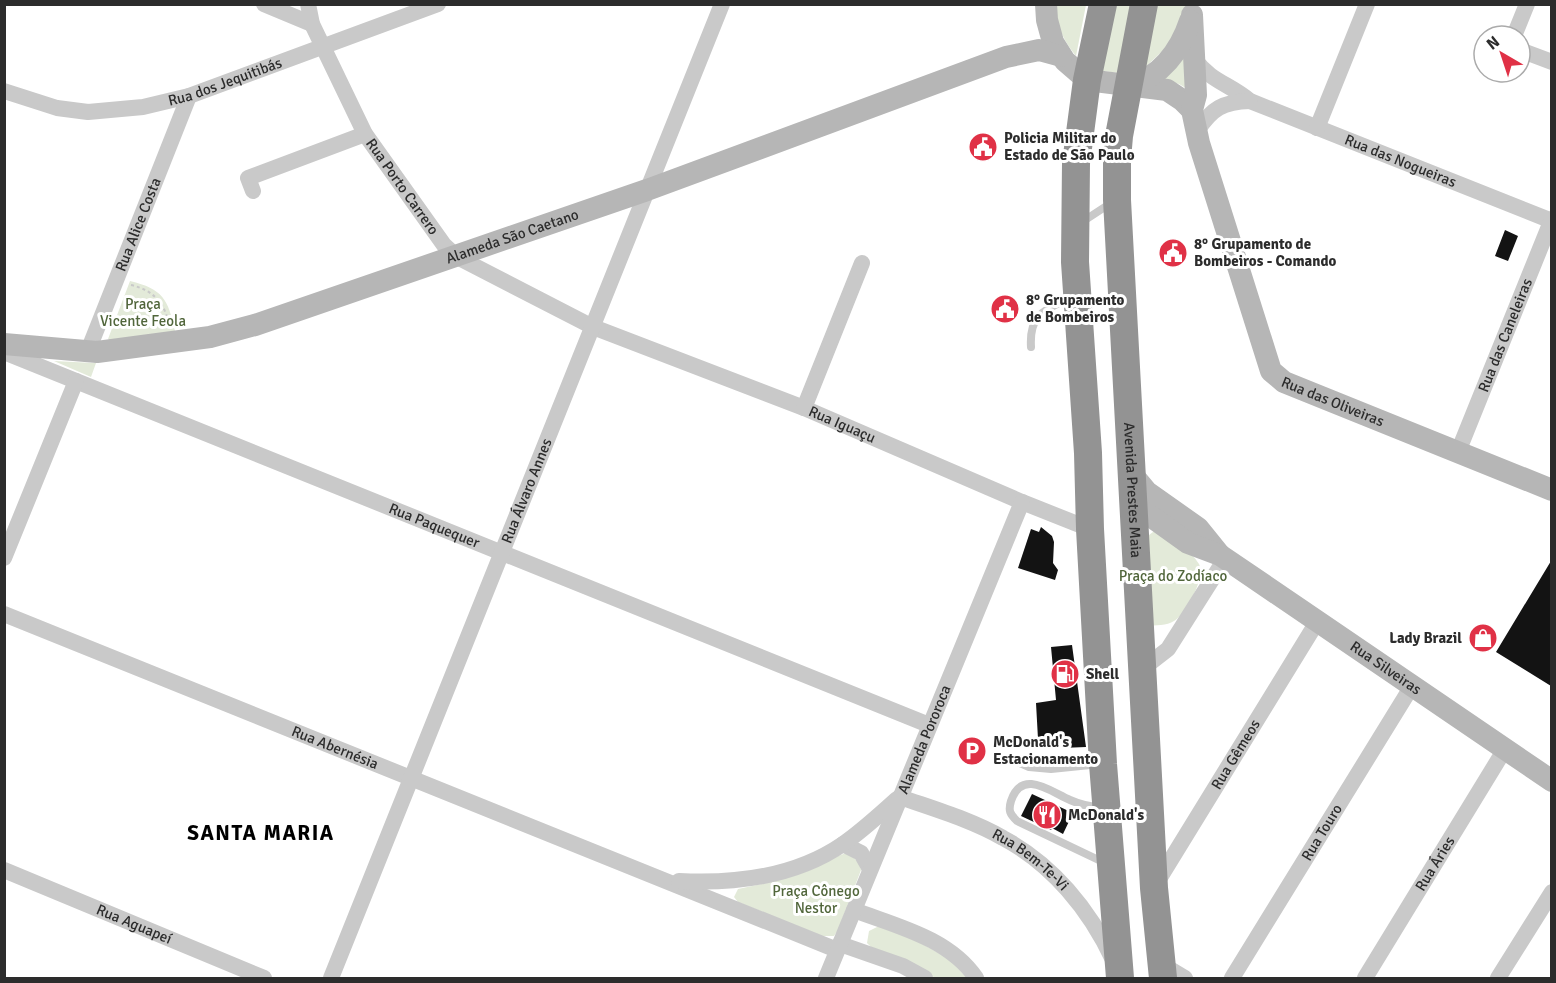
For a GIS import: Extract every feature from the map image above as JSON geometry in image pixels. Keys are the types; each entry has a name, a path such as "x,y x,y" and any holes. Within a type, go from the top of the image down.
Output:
{"highway":[{"path":"1103,4 1087,80 1076,163 1076,295 1088,453 1103,764 1120,975"},
{"name":"Avenida Prestes Maia","path":"1144,4 1117,159 1117,200 1132,474 1152,663 1154,888 1162,971"},
{"path":"1088,453 1106,483 1135,505"}],"main road":[{"name":"Alameda São Caetano","path":"1006,57 1034,34 1046,7"},
{"path":"1046,7 1053,42 1061,56 1087,80 1167,90 1182,100 1194,121"},
{"path":"1128,86 1155,74 1167,63 1182,40 1193,10"},
{"name":"Rua das Oliveiras","path":"1193,10 1196,95 1194,121 1215,197 1271,371 1284,382 1551,490"},
{"name":"Alameda São Caetano","path":"4,344 98,352 210,337 255,325 647,190 1006,57 1038,50 1061,56"},
{"name":"Rua Silveiras","path":"1132,474 1147,492 1198,528 1223,557"},
{"name":"Rua Silveiras","path":"1135,505 1188,543 1223,557 1551,781"}],"street":[{"path":"264,4 312,24"},
{"name":"Rua Porto Carrero","path":"308,4 312,24 365,134 444,245 457,257 593,327"},
{"name":"Rua dos Jequitibás","path":"4,92 57,108 88,112 143,106 189,96 438,4"},
{"name":"Rua Álvaro Annes","path":"331,978 722,4"},
{"path":"1317,128 1367,4"},
{"path":"1519,24 1527,4"},
{"path":"1532,55 1551,62"},
{"name":"Rua das Nogueiras","path":"1195,60 1209,76 1240,92 1250,101 1551,220"},
{"name":"Rua Alice Costa","path":"88,351 189,96"},
{"path":"1194,121 1205,118 1224,104 1250,101"},
{"path":"253,191 248,178 365,134"},
{"name":"Rua das Caneleiras","path":"1458,452 1551,220"},
{"path":"804,408 862,263"},
{"name":"Rua Iguaçu","path":"593,327 804,408 1090,529"},
{"name":"Rua Paquequer","path":"4,352 929,725"},
{"path":"4,558 76,381"},
{"name":"Alameda Pororoca","path":"826,978 1022,502"},
{"path":"1152,663 1168,649 1223,557"},
{"name":"Rua Abernésia","path":"4,614 664,880"},
{"name":"Rua Gêmeos","path":"1154,888 1317,622"},
{"name":"Rua Touro","path":"1232,978 1412,686"},
{"name":"Rua Áries","path":"1365,978 1505,749"},
{"path":"664,880 726,882 766,876 807,863 843,844 900,797"},
{"name":"Rua Bem-Te-Vi","path":"900,797 986,830 1030,854 1053,874 1077,901 1096,929 1120,975"},
{"path":"843,844 861,854 870,869"},
{"name":"Rua Aguapeí","path":"4,870 264,978"},
{"path":"664,880 838,947 903,966 926,978"},
{"path":"1498,978 1551,892"},
{"path":"854,910 941,945 964,964 976,978"},
{"path":"1162,971 1185,978"}],"lane":[{"path":"1075,227 1117,200"},
{"path":"1031,347 1030,331 1033,323 1041,314 1076,295"},
{"path":"1008,758 1029,767 1051,769 1103,764"},
{"path":"1106,808 1079,804 1037,784 1020,787 1013,794 1008,808 1017,821 1110,866"}],"path":[{"path":"115,284 143,288 157,298 167,313 172,343"}],"green space":[{"path":"1057,5 1086,5 1076,56 1064,39 1059,26"},
{"path":"1111,5 1132,5 1118,73 1097,70"},
{"path":"1154,5 1186,5 1171,43 1140,72"},
{"path":"1185,53 1194,93 1179,84 1165,80 1164,77"},
{"name":"Praça Vicente Feola","path":"130,281 150,288 162,297 170,311 175,331 111,341 108,339"},
{"path":"54,361 94,363 96,363 91,377"},
{"name":"Praça do Zodíaco","path":"1159,532 1196,559 1199,564 1200,577 1194,595 1179,617 1168,624 1147,626 1149,535"},
{"name":"Praça Cônego Nestor","path":"846,853 856,860 861,870 834,936 822,936 738,902 734,897 738,889 767,883"},
{"path":"879,926 919,942 949,959 967,978 935,978 871,947 867,943 869,931"}],"building":[{"path":"1505,230 1518,236 1508,261 1495,256"},
{"path":"1041,527 1052,536 1054,542 1053,563 1058,570 1055,580 1018,568 1031,529 1039,532"},
{"path":"1551,561 1551,686 1496,652"},
{"name":"Shell","path":"1072,645 1086,747 1061,748 1062,736 1038,739 1036,703 1056,700 1051,647"},
{"name":"McDonald's","path":"1032,794 1073,813 1063,834 1021,816"}],"place":[{"name":"Policia Militar do Estado de São Paulo","path":"983,147"},
{"name":"8° Grupamento de Bombeiros - Comando","path":"1173,253"},
{"name":"8° Grupamento de Bombeiros","path":"1005,309"},
{"name":"Lady Brazil","path":"1483,638"},
{"name":"Shell","path":"1065,674"},
{"name":"McDonald's Estacionamento","path":"972,751"},
{"name":"McDonald's","path":"1047,815"}],"district":[{"name":"SANTA MARIA","path":"261,833"}]}
